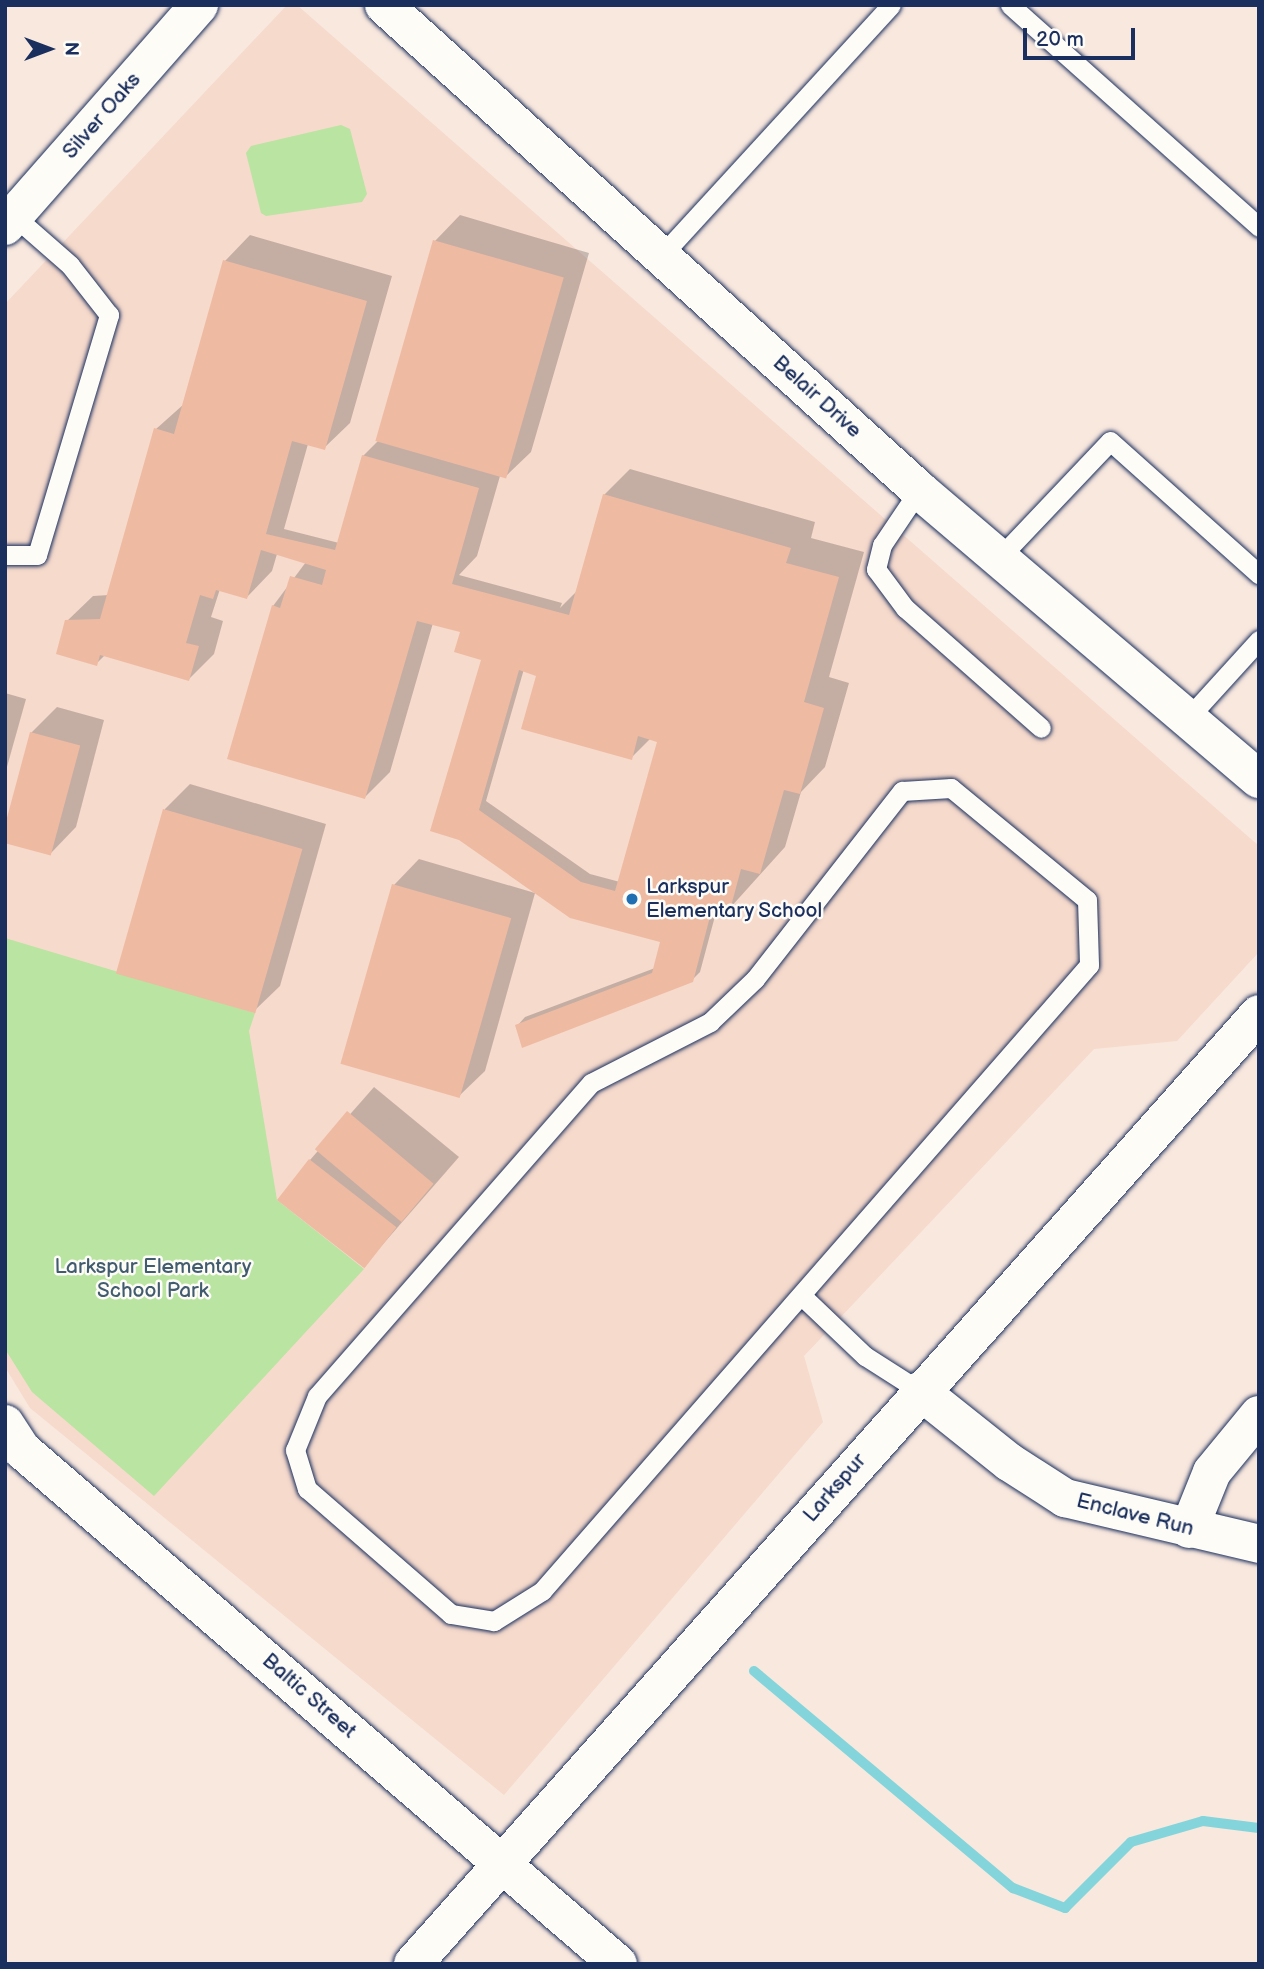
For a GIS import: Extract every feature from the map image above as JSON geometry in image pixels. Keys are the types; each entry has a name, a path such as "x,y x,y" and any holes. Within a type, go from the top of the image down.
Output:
{"street":[{"name":"Silver Oaks","path":"10,221 199,5"},
{"name":"Belair Drive","path":"384,5 919,489 1001,556 1259,779"},
{"name":"Larkspur","path":"412,1964 1259,1013"},
{"name":"Enclave Run","path":"920,1391 1009,1462 1065,1498 1259,1544"},
{"path":"1189,1529 1212,1472 1259,1415"},
{"name":"Baltic Street","path":"5,1424 22,1450 618,1964"}],"lane":[{"path":"661,256 891,5"},
{"path":"1010,5 1259,227"},
{"path":"5,555 37,555 109,315 70,265 10,221"},
{"path":"1001,556 1110,440 1259,574"},
{"path":"919,489 882,545 876,569 905,608 1041,728"},
{"path":"1187,719 1259,640"},
{"path":"951,788 1087,900 1089,965 803,1297 542,1591 494,1621 451,1615 307,1489 295,1450 317,1396 591,1083 710,1022 755,979 902,791 951,788"},
{"path":"803,1297 864,1356 920,1391"}],"shaded area":[{"name":"Larkspur Elementary School","path":"287,5 297,5 1259,846 1259,952 1177,1041 1094,1049 804,1356 823,1422 504,1795 30,1408 5,1367 5,304"}],"green space":[{"path":"341,125 350,129 367,194 362,202 266,216 261,213 246,153 251,146"},
{"name":"Larkspur Elementary School Park","path":"5,938 255,1013 249,1031 277,1200 364,1269 154,1496 32,1392 5,1349"}],"building":[{"path":"433,240 564,277 506,478 375,441"},
{"path":"223,260 367,301 325,450 292,441 266,534 335,550 362,455 479,488 452,584 569,615 603,494 791,548 786,563 839,577 804,702 824,708 800,794 784,790 760,874 741,869 730,910 713,905 693,982 522,1048 515,1025 652,973 660,942 570,918 459,840 430,831 481,660 454,652 460,632 417,621 365,799 227,759 272,605 280,608 290,576 322,585 326,570 261,550 247,599 216,590 213,599 200,595 186,643 199,646 189,681 100,655 97,666 56,654 65,620 100,619 154,428 174,434","holes":["519,670 536,676 521,729 632,760 638,736 657,742 615,891 581,882 479,810"]},
{"path":"30,732 80,745 51,856 5,843 5,825"},
{"path":"163,809 302,849 255,1013 116,973"},
{"path":"392,884 511,918 460,1098 340,1064"},
{"path":"347,1111 434,1184 401,1222 315,1149"},
{"path":"309,1159 396,1227 364,1268 277,1200"}],"waterway":[{"path":"754,1671 1013,1888 1065,1908 1131,1842 1203,1821 1259,1828"}],"place":[{"name":"Larkspur Elementary School","path":"632,899"}]}
